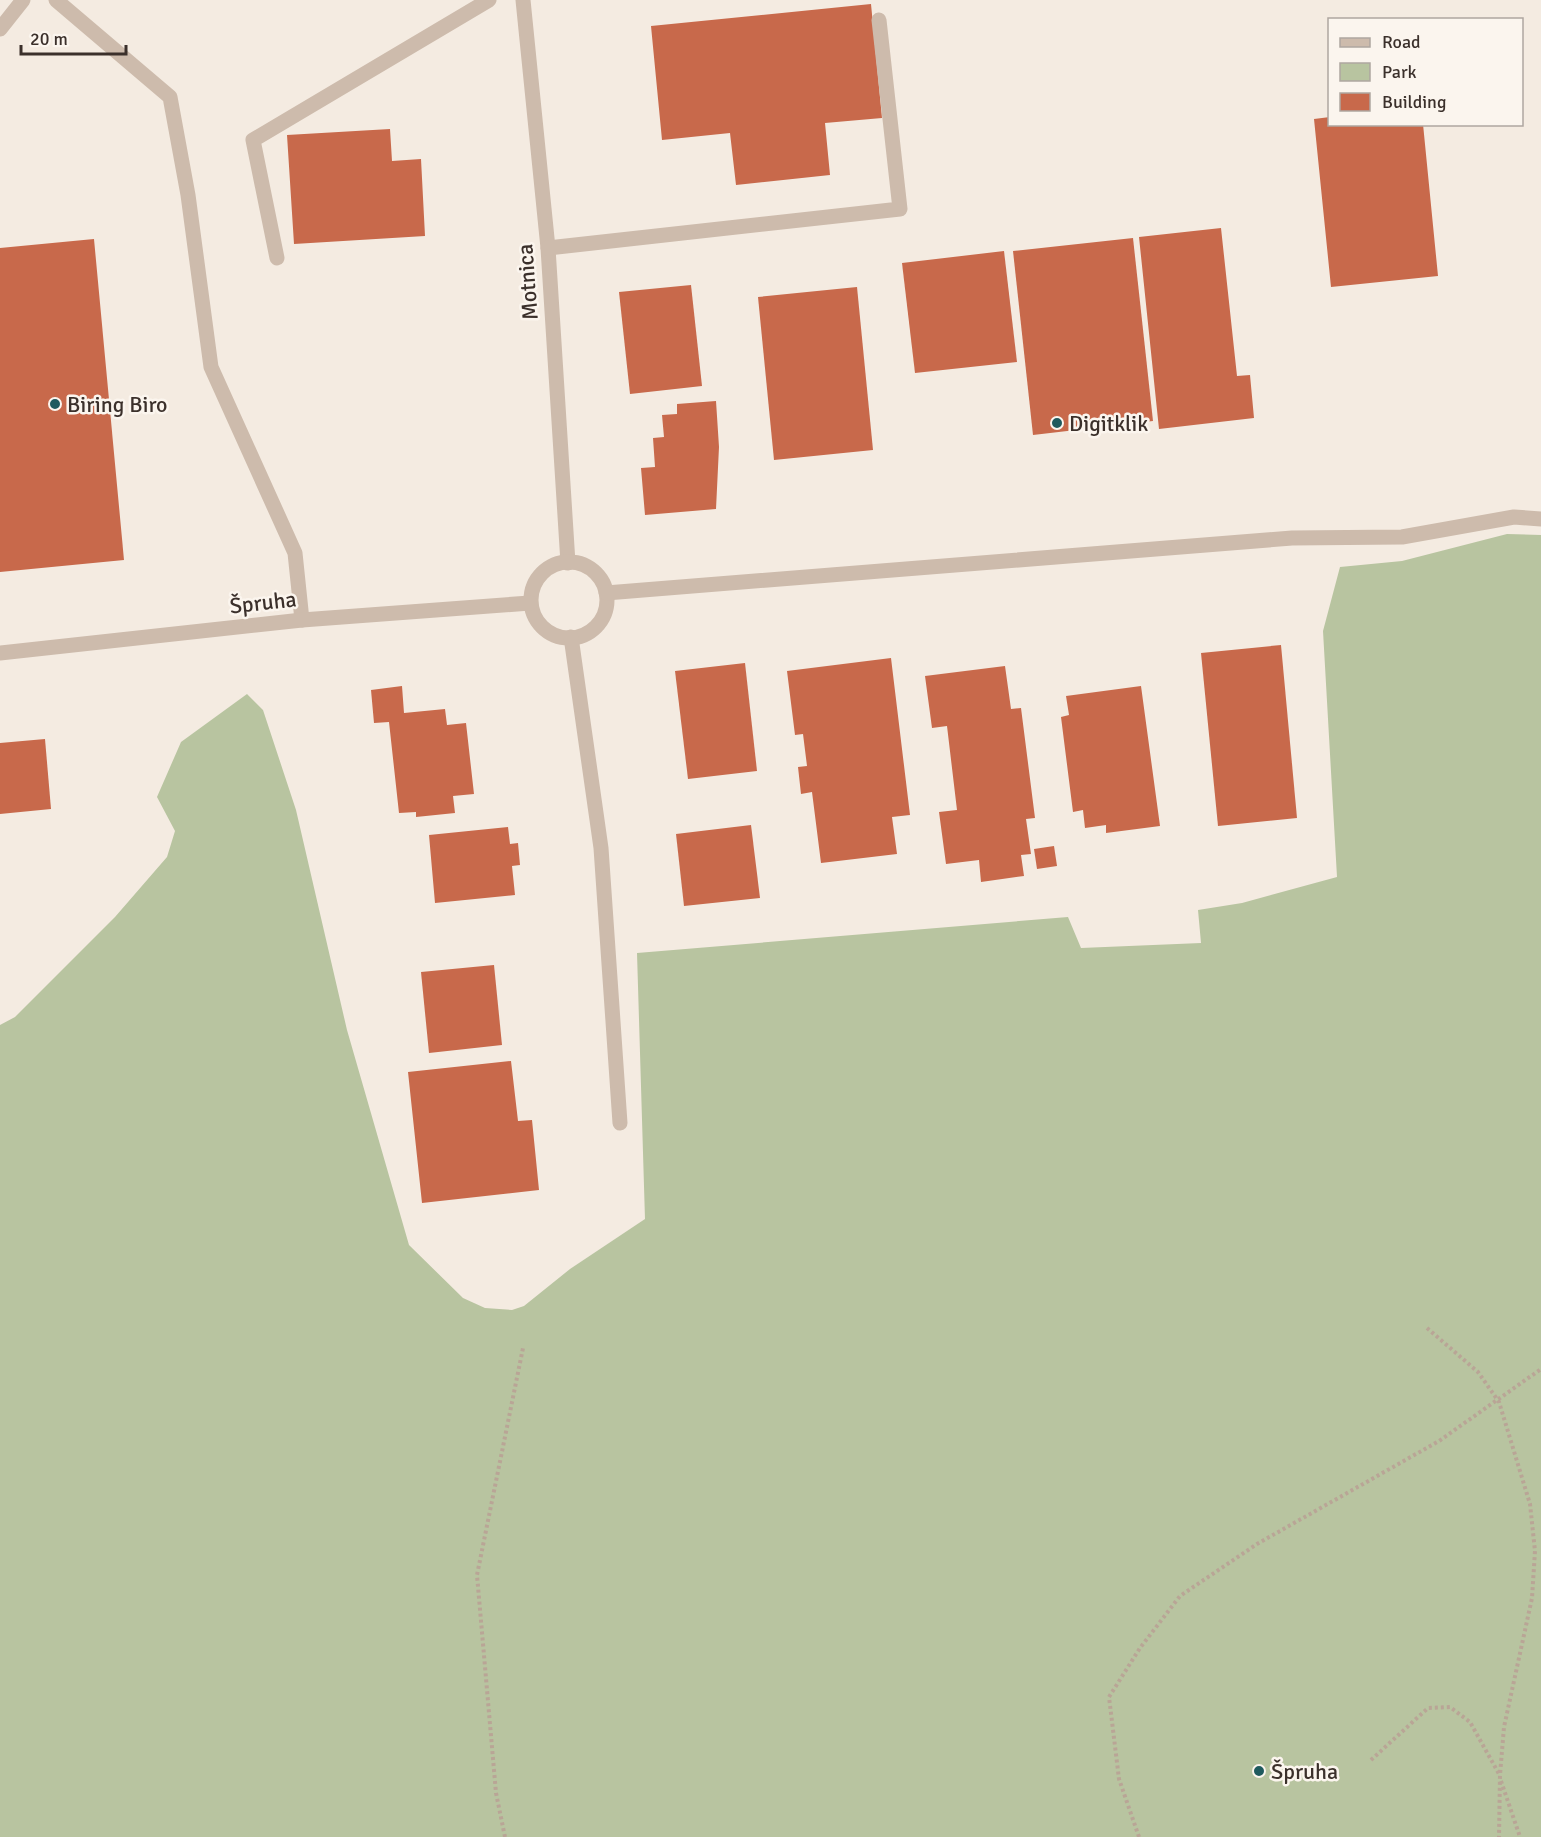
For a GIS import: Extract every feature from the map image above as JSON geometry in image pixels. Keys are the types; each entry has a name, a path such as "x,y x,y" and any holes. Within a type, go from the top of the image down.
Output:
{"street":[{"path":"0,29 22,0"},
{"path":"56,0 170,97 188,195 211,367 295,553 302,620"},
{"path":"277,258 253,140 489,0"},
{"name":"Motnica","path":"523,0 548,248 568,562"},
{"path":"548,248 900,209 879,20"},
{"path":"606,593 1292,538 1402,537 1514,517 1541,519"},
{"path":"568,562 588,568 603,583 606,593 607,604 598,623 591,631 571,638 550,633 542,626 531,603 530,592 540,574 568,562"},
{"name":"Špruha","path":"0,653 302,620 531,603"},
{"path":"571,638 601,848 620,1124"}],"path":[{"path":"1427,1328 1478,1372 1499,1402 1530,1504 1535,1551 1532,1598 1504,1727 1500,1775 1499,1837"},
{"path":"505,1837 496,1793 477,1575 523,1348"},
{"path":"1139,1837 1119,1779 1109,1697 1140,1648 1180,1596 1257,1544 1439,1441 1499,1402 1522,1380 1541,1369"},
{"path":"1371,1760 1428,1708 1450,1707 1470,1722 1500,1775 1520,1837"}],"green space":[{"path":"1507,534 1541,535 1541,1837 0,1837 0,1025 15,1017 115,917 167,857 175,831 157,797 181,742 247,694 263,710 296,810 347,1030 409,1245 463,1298 485,1308 512,1310 524,1306 570,1269 645,1219 637,953 1068,917 1081,948 1201,943 1198,910 1242,903 1337,877 1323,631 1340,567 1402,561"}],"building":[{"path":"871,4 882,118 825,123 830,175 736,185 730,133 662,140 651,26"},
{"path":"1328,117 1328,126 1423,126 1438,276 1331,287 1314,119"},
{"path":"390,129 392,161 421,159 425,236 294,244 287,135"},
{"path":"1221,228 1237,376 1250,375 1254,418 1159,429 1139,237"},
{"path":"1133,238 1153,421 1033,435 1013,251"},
{"name":"Biring Biro","path":"94,239 124,560 0,572 0,248"},
{"path":"1004,251 1017,362 915,373 902,263"},
{"path":"691,285 702,386 630,394 619,292"},
{"path":"857,287 873,450 774,460 758,297"},
{"path":"716,401 719,447 716,509 645,515 641,468 655,467 653,438 664,437 662,415 677,414 677,404"},
{"path":"1281,645 1297,818 1218,826 1201,653"},
{"path":"891,658 910,815 892,817 897,854 821,863 812,792 801,794 798,767 807,766 803,734 795,735 787,671"},
{"path":"745,663 757,771 688,779 675,671"},
{"path":"1005,666 1011,709 1021,708 1035,818 1026,819 1031,854 1021,855 1024,876 981,882 979,860 946,864 939,812 957,810 947,726 932,728 925,676"},
{"path":"402,686 404,713 445,709 447,725 466,723 474,794 453,796 455,813 416,817 416,812 399,813 389,722 374,723 371,690"},
{"path":"1141,686 1160,826 1106,833 1106,825 1085,828 1083,810 1073,812 1061,717 1069,715 1066,696"},
{"path":"45,739 51,809 0,814 0,743"},
{"path":"751,825 760,898 684,906 676,834"},
{"path":"508,827 510,844 518,843 520,865 512,866 515,895 435,903 429,835"},
{"path":"1054,846 1057,866 1037,869 1034,849"},
{"path":"494,965 502,1045 429,1053 421,972"},
{"path":"511,1061 518,1121 532,1120 539,1190 422,1203 408,1072"}],"place":[{"name":"Biring Biro","path":"55,404"},
{"name":"Digitklik","path":"1057,423"},
{"name":"Špruha","path":"1259,1771"}]}
